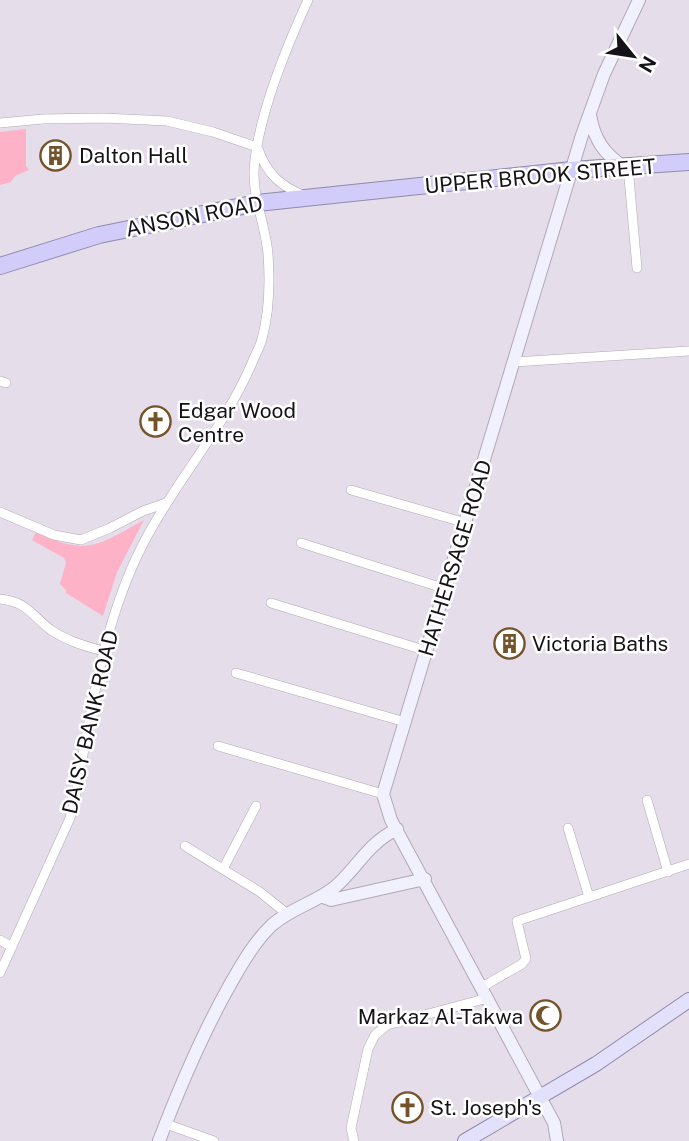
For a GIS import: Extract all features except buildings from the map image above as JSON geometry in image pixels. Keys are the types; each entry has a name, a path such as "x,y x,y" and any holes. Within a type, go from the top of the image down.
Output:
{"highway":[{"name":"UPPER BROOK STREET","path":"392,190 572,170 689,162"},
{"name":"ANSON ROAD","path":"0,266 99,235 257,203 392,190"}],"main road":[{"path":"464,1141 596,1064 689,1000"}],"street":[{"name":"DAISY BANK ROAD","path":"0,973 70,818 103,651 121,594 142,545 166,503 229,409 262,339 267,300 268,254 257,203 254,171 257,147 283,61 308,0"},
{"name":"HATHERSAGE ROAD","path":"383,794 590,112 604,74 639,0"},
{"path":"590,112 592,129 603,151 626,166 637,268"},
{"path":"0,123 104,118 167,121 257,147 265,166 276,181 289,190 308,197"},
{"path":"514,362 689,351"},
{"path":"351,490 466,523"},
{"path":"0,512 54,535 81,540 166,503"},
{"path":"300,543 446,589"},
{"path":"0,599 12,600 29,609 48,628 74,642 103,651"},
{"path":"271,603 427,651"},
{"path":"236,673 405,722"},
{"path":"218,746 383,794 387,811 541,1096 554,1123 557,1141"},
{"path":"647,800 668,872"},
{"path":"223,869 256,806"},
{"path":"568,828 589,897"},
{"path":"159,1141 199,1043 256,942 286,913 323,897 381,837 397,829"},
{"path":"185,846 260,892 286,913"},
{"path":"354,1141 351,1128 368,1049 375,1035 387,1025 485,992 522,964 526,959 517,921 689,864"},
{"path":"323,897 331,900 425,879"},
{"path":"0,940 12,947"},
{"path":"166,1124 214,1141"}],"shaded area":[{"path":"26,129 26,166 29,170 15,176 11,182 0,185 0,132"},
{"path":"144,520 117,572 103,616 66,593 60,584 66,563 64,558 32,540 36,532 68,544 92,545"}],"place":[{"name":"Dalton Hall","path":"56,155"},
{"name":"Edgar Wood Centre","path":"155,422"},
{"name":"Victoria Baths","path":"509,643"},
{"name":"Markaz Al-Takwa","path":"546,1016"},
{"name":"St. Joseph's","path":"407,1107"}]}
